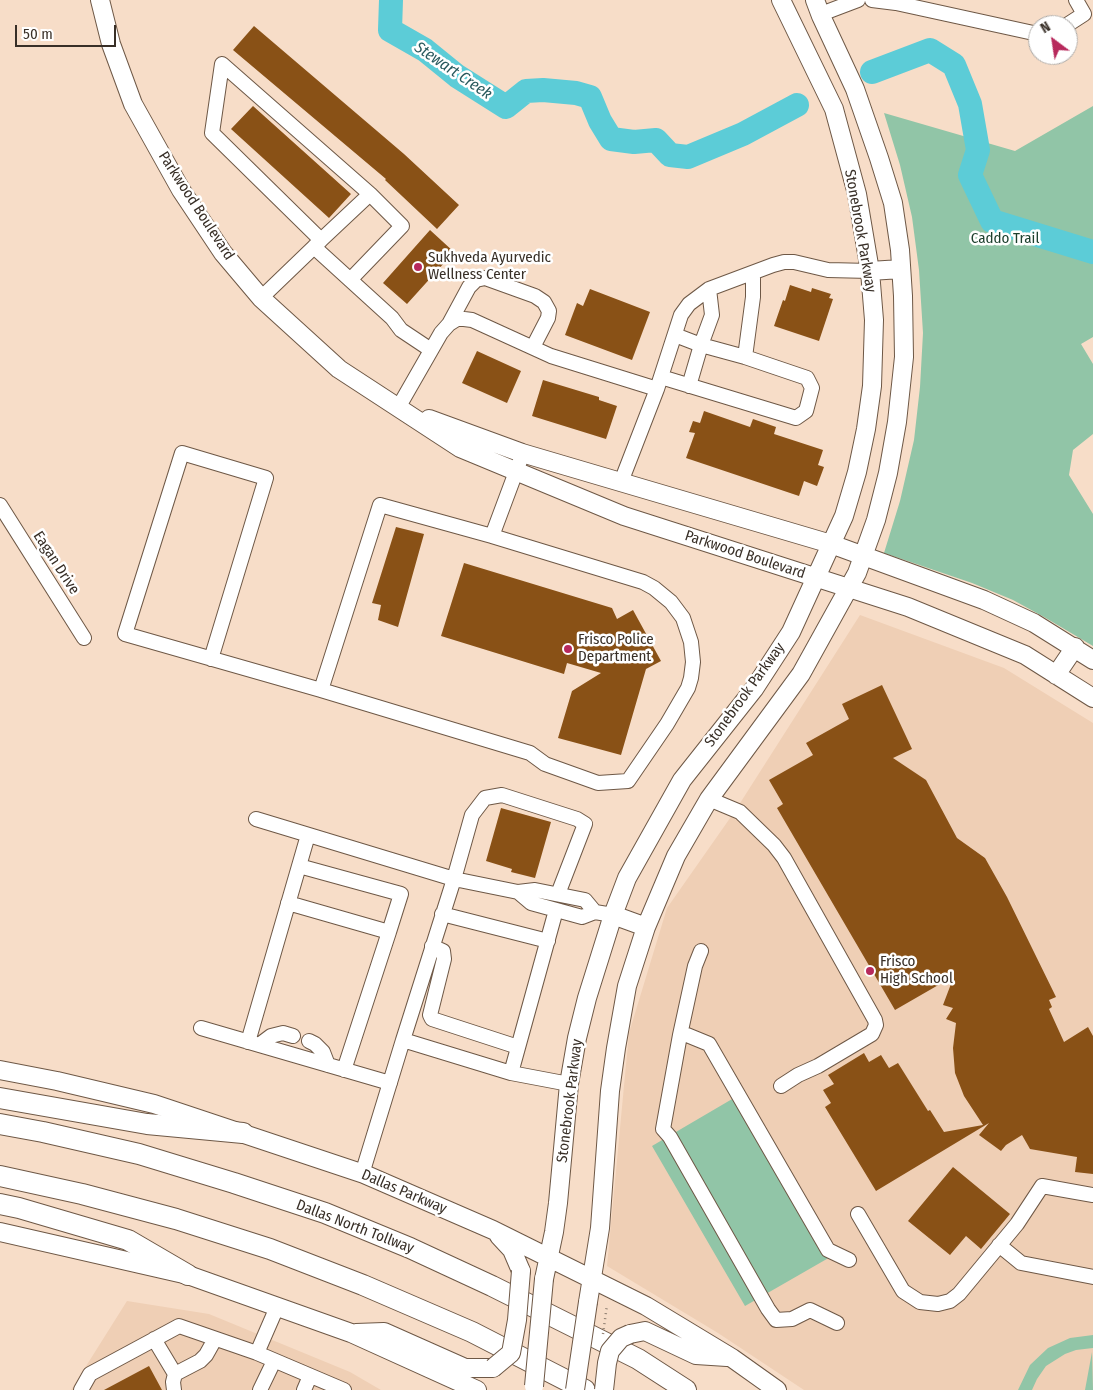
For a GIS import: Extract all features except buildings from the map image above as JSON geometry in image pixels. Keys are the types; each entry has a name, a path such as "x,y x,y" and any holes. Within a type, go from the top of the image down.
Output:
{"highway":[{"path":"0,1098 147,1124 243,1133"},
{"name":"Dallas North Tollway","path":"0,1124 139,1154 234,1182 325,1213 410,1248 492,1286 638,1359 686,1390"},
{"path":"0,1176 92,1196 176,1219 270,1249 363,1285 472,1332 585,1390"},
{"path":"0,1204 128,1240 188,1275"}],"main road":[{"name":"Parkwood Boulevard","path":"100,0 111,44 133,104 181,190 223,253 261,298 339,369 460,448 624,516 908,606 1024,655 1093,698"},
{"name":"Stonebrook Parkway","path":"534,1388 544,1279 558,1203 569,1084 577,1038 587,998 613,915 628,878 682,780 754,689 791,632 844,516 866,429 872,386 874,320 870,271 857,194 834,108 781,0"},
{"path":"575,1390 600,1228 610,1090 626,986 646,927 676,856 709,799 801,674 848,588 863,556 876,520 888,473 897,422 904,357 901,269 893,204 855,89 818,7"},
{"path":"870,271 901,269"},
{"name":"Parkwood Boulevard","path":"398,408 522,453 831,544 984,600 1034,623 1093,660"},
{"path":"1056,675 1075,647"},
{"path":"613,915 646,927"},
{"name":"Dallas Parkway","path":"0,1070 57,1081 154,1104 362,1174 494,1230 646,1306 732,1358 778,1390"},
{"path":"351,1333 384,1332 465,1368 493,1368 511,1352 518,1320 521,1271 512,1250 494,1230"},
{"path":"0,1232 188,1275 351,1333 469,1388"},
{"path":"604,1390 606,1363 610,1351 621,1338 630,1334 645,1331 696,1355 732,1358"}],"street":[{"path":"818,7 858,0"},
{"path":"872,0 896,1 1028,32"},
{"path":"1076,0 1088,12"},
{"path":"350,280 402,226 370,194 222,64 212,133 350,280 392,318 401,330 431,350"},
{"path":"261,298 370,194"},
{"path":"620,482 659,383 681,315 689,304 709,289 784,262 794,262 828,270 870,271"},
{"path":"746,357 753,297 753,272"},
{"path":"449,324 469,287 476,280 485,278 535,296 544,302 549,311 548,318 533,347"},
{"path":"689,386 700,345 712,315 709,289"},
{"path":"398,408 441,332 457,319 472,320 551,356 659,383 689,386 796,418 806,410 812,388 806,378 746,357 700,345 675,335"},
{"path":"211,658 266,478 182,453 125,634 321,690 530,753 545,764 598,783 628,780 661,733 688,688 693,652 689,634 682,618 666,598 643,582 492,536 380,505 321,690"},
{"path":"492,536 522,453"},
{"name":"Eagan Drive","path":"0,506 84,638"},
{"path":"362,1174 454,879 472,815 485,798 502,796 577,819 585,824 558,894"},
{"path":"709,799 740,812 774,845 784,858 875,1020 876,1025 872,1034 781,1086"},
{"path":"256,819 454,879 518,892 535,890 585,900 595,912"},
{"path":"254,1044 288,903 308,835"},
{"path":"299,866 401,894 344,1070"},
{"path":"518,892 531,902 582,917 595,912 613,915"},
{"path":"288,903 389,932"},
{"path":"511,1073 556,910"},
{"path":"442,914 548,941"},
{"path":"432,946 443,951 444,959 430,1015 432,1018 518,1047"},
{"path":"701,951 695,966 680,1035 663,1129 670,1136 776,1320 792,1319 810,1310 837,1323"},
{"path":"201,1028 390,1084"},
{"path":"254,1044 283,1033 292,1036"},
{"path":"680,1035 687,1035 709,1044 828,1250 849,1260"},
{"path":"403,1040 511,1073 569,1084"},
{"path":"309,1042 315,1044 323,1052 328,1065"},
{"path":"858,1214 903,1291 914,1300 925,1304 945,1302 960,1294 1017,1224 1042,1186 1093,1195"},
{"path":"999,1245 1021,1263 1093,1277"},
{"path":"257,1353 276,1306"},
{"path":"81,1390 90,1374 179,1326 257,1353 344,1390"},
{"path":"154,1339 175,1374 174,1390"},
{"path":"175,1374 200,1361 206,1355 215,1339"},
{"path":"260,1390 274,1360"},
{"path":"304,1390 310,1376"}],"shaded area":[{"name":"Frisco High School","path":"860,615 1004,668 1093,723 1093,1390 804,1390 718,1333 607,1266 629,1033 667,908 735,811"},
{"path":"127,1301 209,1314 350,1372 381,1390 71,1390"}],"green space":[{"name":"Caddo Trail","path":"1093,106 1093,337 1081,344 1093,364 1093,434 1073,450 1069,475 1093,514 1093,646 1013,600 972,583 884,553 900,501 914,440 920,387 923,333 919,270 912,217 900,165 884,113 1015,151"},
{"path":"739,1095 832,1256 745,1306 652,1146"},
{"path":"1093,1335 1093,1348 1076,1350 1065,1354 1046,1366 1032,1390 1018,1390 1030,1365 1048,1348 1070,1338"},
{"path":"1092,1352 1093,1390 1085,1390"}],"waterway":[{"name":"Stewart Creek","path":"391,0 390,30 425,50 457,76 506,107 526,91 543,90 576,93 590,97 600,121 611,139 634,142 656,140 670,155 688,157 743,134 797,105"},
{"name":"Stewart Creek","path":"872,72 930,50 954,65 970,104 978,150 970,175 992,221 1093,252"}],"place":[{"name":"Sukhveda Ayurvedic Wellness Center","path":"418,267"},
{"name":"Frisco Police Department","path":"568,649"},
{"name":"Frisco High School","path":"870,971"}]}
